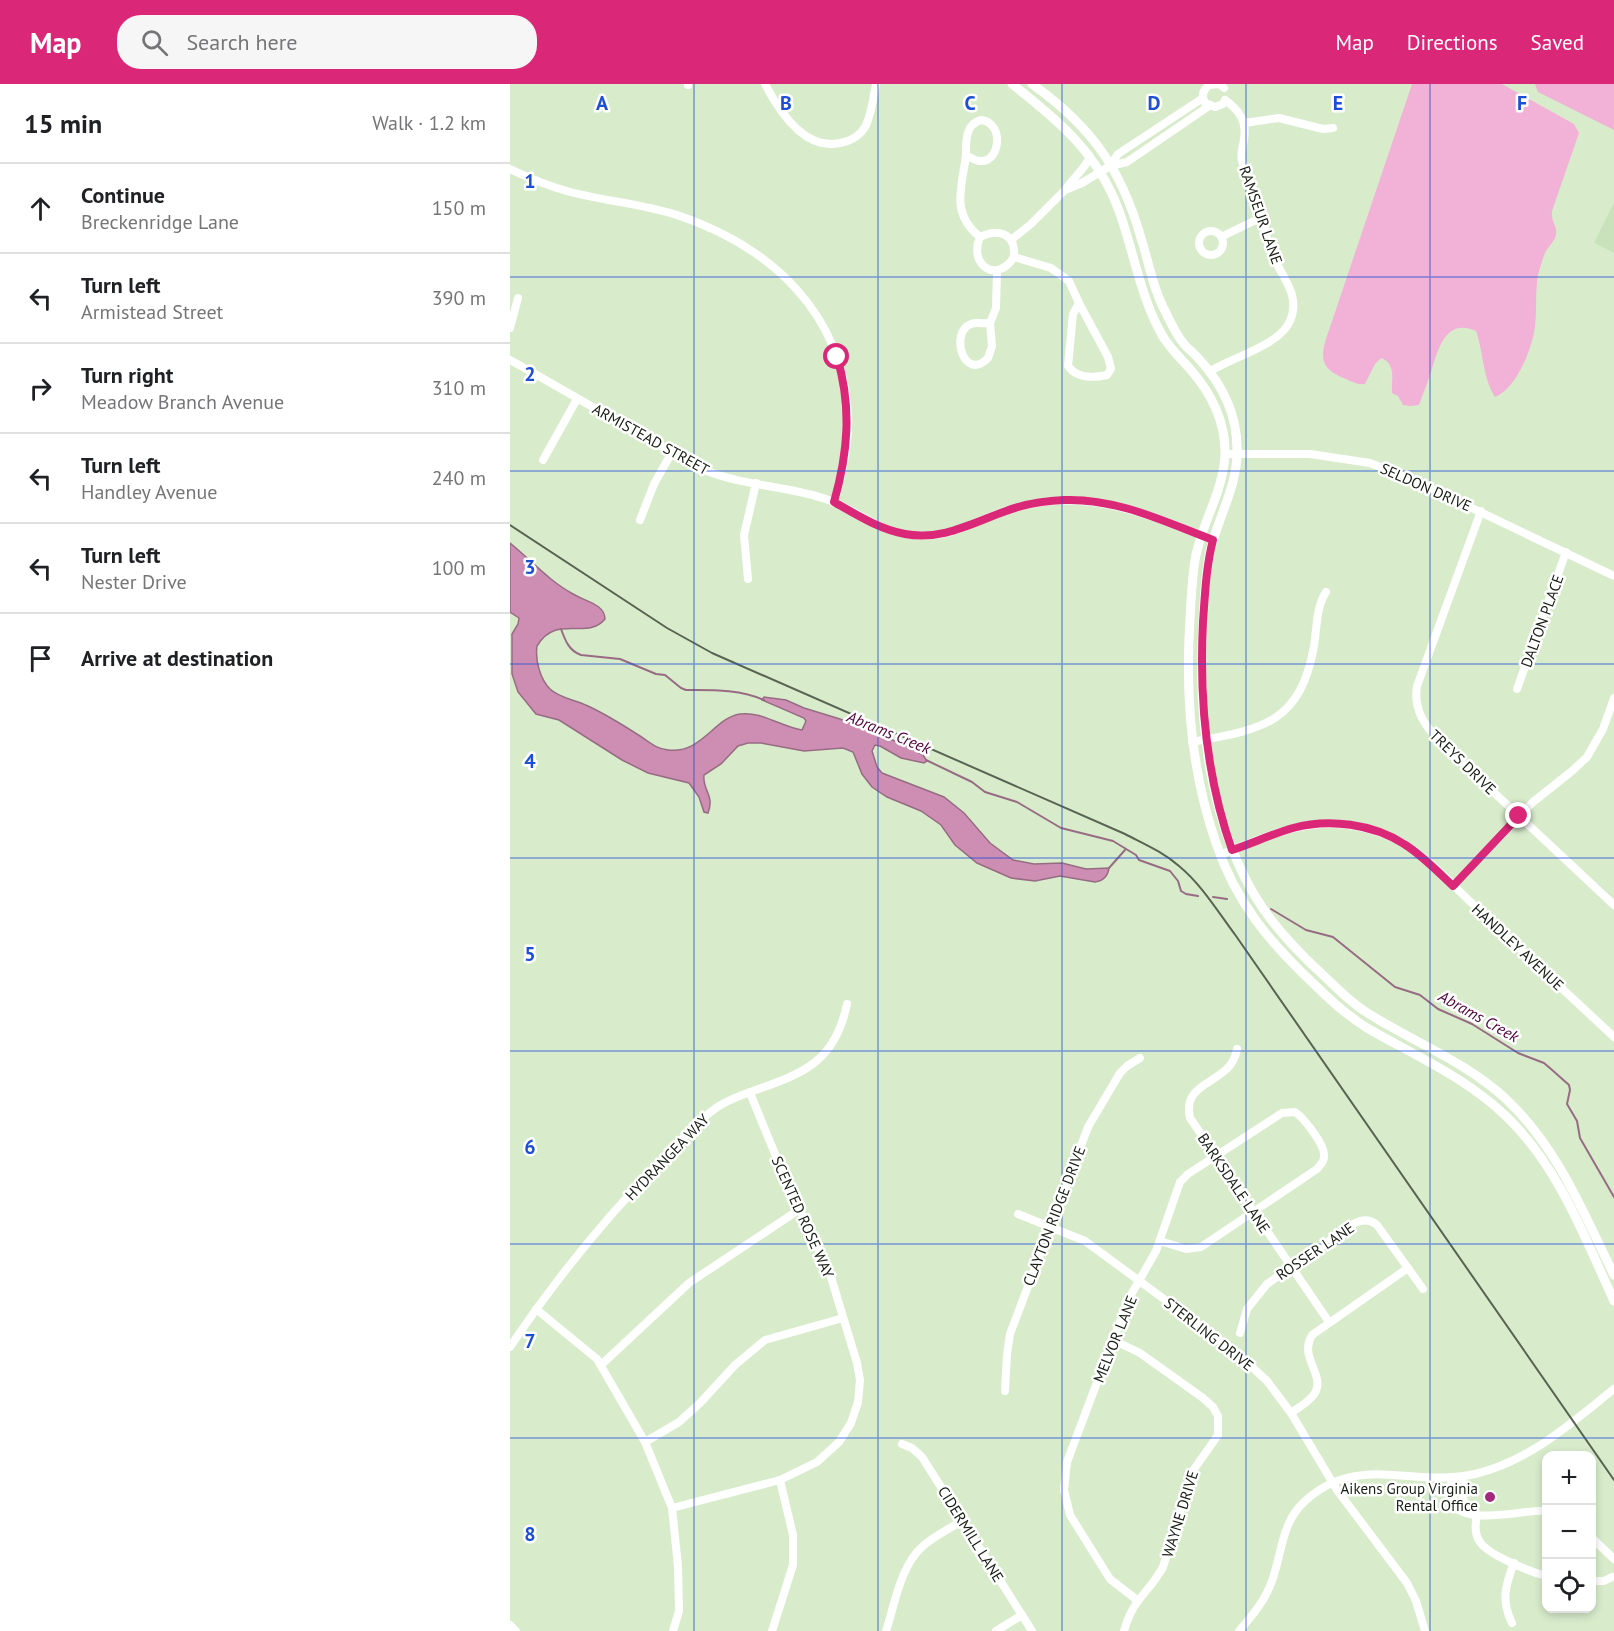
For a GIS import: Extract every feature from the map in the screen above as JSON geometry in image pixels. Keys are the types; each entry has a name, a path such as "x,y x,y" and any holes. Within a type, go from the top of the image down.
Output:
{"main road":[{"path":"1012,84 1066,128 1090,157 1119,210 1151,313 1171,349 1202,382 1215,405 1223,431 1225,454 1221,482 1201,535 1195,561 1188,652 1188,694 1192,742 1204,804 1220,855 1233,884 1259,926 1276,948 1333,1002 1366,1028 1430,1061 1471,1087 1486,1098 1520,1131 1538,1153 1559,1187 1614,1301"},
{"path":"1032,84 1078,122 1103,150 1131,206 1159,300 1179,337 1209,372 1224,394 1231,411 1238,454 1232,490 1213,540 1206,578 1201,660 1205,740 1215,793 1232,850 1249,886 1273,924 1293,947 1339,991 1364,1011 1476,1075 1507,1100 1523,1117 1563,1171 1614,1275"}],"street":[{"path":"765,84 779,109 795,127 818,142 835,144 851,140 864,129 870,115 876,84"},
{"path":"1065,190 1110,166 1127,162 1209,106 1219,106 1226,100 1227,86 1209,85 1203,93 1203,98 1209,106"},
{"path":"1110,166 1118,154 1203,98"},
{"path":"1226,100 1238,111 1244,123 1279,118 1323,129 1333,128"},
{"path":"966,155 979,161 988,160 993,155 997,144 997,134 989,122 981,120 970,126 968,132 960,200 962,216 969,228 980,237"},
{"name":"RAMSEUR LANE","path":"1209,372 1272,340 1290,322 1293,314 1292,293 1271,254 1264,216 1241,158 1244,123"},
{"path":"1011,240 1031,225 1065,190 1073,177 1085,167 1090,157"},
{"path":"510,169 569,191 655,209 697,222 748,247 798,290 820,322 837,357 846,399 848,425 845,462 834,502"},
{"path":"1221,237 1264,216"},
{"path":"997,232 1011,240 1014,256 1005,268 997,271 984,266 979,261 976,249 980,237 997,232"},
{"path":"1014,256 1052,268 1070,281 1078,303 1108,357 1111,369 1107,375 1085,376 1072,372 1068,366 1073,314 1078,303"},
{"path":"990,322 971,324 962,334 960,345 962,357 972,364 978,365 988,358 992,346 990,322 996,308 997,271"},
{"path":"510,328 519,298"},
{"name":"ARMISTEAD STREET","path":"510,360 708,471 834,502 884,529 916,536 942,534 959,530 1000,512 1025,505 1081,500 1104,502 1132,510 1213,540"},
{"path":"543,460 577,399"},
{"path":"640,520 654,484 672,452"},
{"name":"SELDON DRIVE","path":"1225,454 1310,454 1370,463 1409,478 1614,576"},
{"path":"748,579 744,535 756,483"},
{"name":"TREYS DRIVE","path":"1480,511 1417,686 1417,705 1422,721 1431,733 1614,905"},
{"name":"DALTON PLACE","path":"1517,689 1566,552"},
{"path":"1192,742 1258,728 1278,716 1292,702 1309,671 1320,604 1326,592"},
{"path":"1453,886 1519,816 1587,757 1603,729 1614,698"},
{"name":"HANDLEY AVENUE","path":"1220,855 1294,828 1323,824 1350,825 1379,832 1405,845 1453,886 1614,1037"},
{"name":"HYDRANGEA WAY","path":"510,1347 536,1309 634,1189 701,1120 730,1099 803,1072 818,1061 844,1022 847,1004"},
{"name":"BARKSDALE LANE","path":"1237,1048 1235,1059 1230,1067 1199,1088 1190,1103 1189,1114 1192,1123 1329,1322"},
{"name":"CLAYTON RIDGE DRIVE","path":"1005,1391 1010,1334 1088,1127 1120,1073 1140,1058"},
{"name":"SCENTED ROSE WAY","path":"672,1508 780,1480 817,1462 839,1442 851,1423 858,1402 860,1380 857,1363 830,1274 769,1142 750,1093"},
{"name":"MELVOR LANE","path":"1137,1600 1115,1585 1106,1574 1070,1515 1064,1490 1067,1462 1128,1300 1151,1262 1180,1182 1285,1112 1297,1113 1324,1153 1321,1164 1253,1212"},
{"path":"601,1365 689,1283 800,1209"},
{"path":"1160,1241 1186,1249 1198,1249 1253,1212"},
{"name":"STERLING DRIVE","path":"1018,1214 1085,1241 1252,1366 1274,1389 1354,1514 1407,1583 1416,1601 1425,1631"},
{"name":"ROSSER LANE","path":"1240,1333 1252,1300 1267,1284 1355,1223 1365,1220 1377,1225 1423,1289"},
{"path":"1291,1413 1315,1393 1318,1378 1308,1358 1307,1346 1314,1333 1408,1268"},
{"path":"536,1309 597,1359 645,1442 672,1508 678,1566 679,1611 673,1631"},
{"path":"645,1442 678,1422 735,1365 765,1340 843,1318"},
{"name":"WAYNE DRIVE","path":"1113,1340 1140,1353 1203,1398 1216,1411 1219,1422 1215,1441 1198,1461 1190,1477 1163,1567 1156,1580 1137,1600 1124,1631"},
{"path":"1239,1631 1261,1604 1268,1591 1283,1538 1295,1513 1311,1496 1333,1483 1368,1473 1451,1477 1493,1469 1527,1454 1614,1389"},
{"name":"CIDERMILL LANE","path":"902,1444 921,1456 1032,1631"},
{"path":"1463,1476 1463,1501 1468,1509 1477,1515"},
{"path":"1451,1477 1456,1506 1463,1512 1497,1515 1530,1510 1542,1511"},
{"path":"772,1631 793,1565 793,1535 780,1480"},
{"path":"1477,1515 1476,1534 1481,1545 1514,1563 1542,1574"},
{"path":"886,1631 906,1570 914,1556 929,1541 962,1521"},
{"path":"1596,1542 1614,1559"},
{"path":"1512,1623 1504,1591 1514,1563"},
{"path":"1596,1581 1613,1578"},
{"path":"996,1631 1022,1615"},
{"path":"510,1625 516,1631"}],"shaded area":[{"path":"1412,84 1502,84 1574,124 1579,133 1552,211 1556,236 1545,253 1538,275 1535,327 1530,346 1522,367 1510,386 1495,397 1485,373 1476,331 1465,328 1456,329 1443,340 1419,405 1403,405 1398,396 1392,393 1391,368 1381,358 1375,364 1365,384 1358,384 1339,376 1328,368 1323,359 1326,339"},
{"path":"1535,84 1614,84 1614,130 1538,92"},
{"path":"1614,202 1614,253 1594,243"},
{"path":"510,543 556,583 598,606 604,614 605,619 598,625 590,628 554,631 545,636 537,646 541,675 546,685 558,695 594,709 653,745 668,750 690,747 723,722 740,714 764,717 802,730 806,721 804,718 762,700 764,697 786,700 905,745 923,755 927,761 924,763 901,758 880,746 875,745 872,751 877,767 882,773 944,797 964,813 990,843 1013,860 1034,864 1062,863 1086,869 1109,868 1108,873 1103,879 1095,882 1060,876 1035,881 1011,878 977,863 955,845 941,825 921,811 887,797 872,787 862,774 853,752 843,748 804,751 761,743 738,746 721,764 704,775 710,807 708,813 704,812 699,797 689,783 648,773 622,760 559,720 536,714 518,692 512,674 512,634 519,618 510,612"}],"waterway":[{"name":"Abrams Creek","path":"561,629 570,648 581,655 620,659 656,674 665,675 686,690 736,692 764,700"},
{"name":"Abrams Creek","path":"926,760 972,782 985,792 1017,802 1061,828 1113,841 1136,855 1139,860 1170,871 1178,881 1181,891 1198,896"},
{"path":"1109,868 1125,850"},
{"name":"Abrams Creek","path":"1213,897 1227,899"},
{"name":"Abrams Creek","path":"1271,909 1306,930 1333,937 1395,987 1420,995 1438,1009 1472,1024 1518,1053 1544,1063 1569,1085 1567,1104 1577,1121 1580,1138 1614,1197"}],"railway":[{"path":"510,525 667,628 712,653 1125,834 1160,852 1179,866 1202,890 1236,936 1614,1480"}],"place":[{"name":"Aikens Group Virginia Rental Office","path":"1490,1497"}],"route":[{"path":"837,357 846,399 848,425 845,462 834,502 873,524 905,534 931,536 959,530 993,515 1025,505 1081,500 1096,501 1132,510 1213,540 1206,578 1201,687 1205,740 1212,778 1232,850 1294,828 1323,824 1350,825 1392,837 1421,857 1453,886 1519,816"}]}
